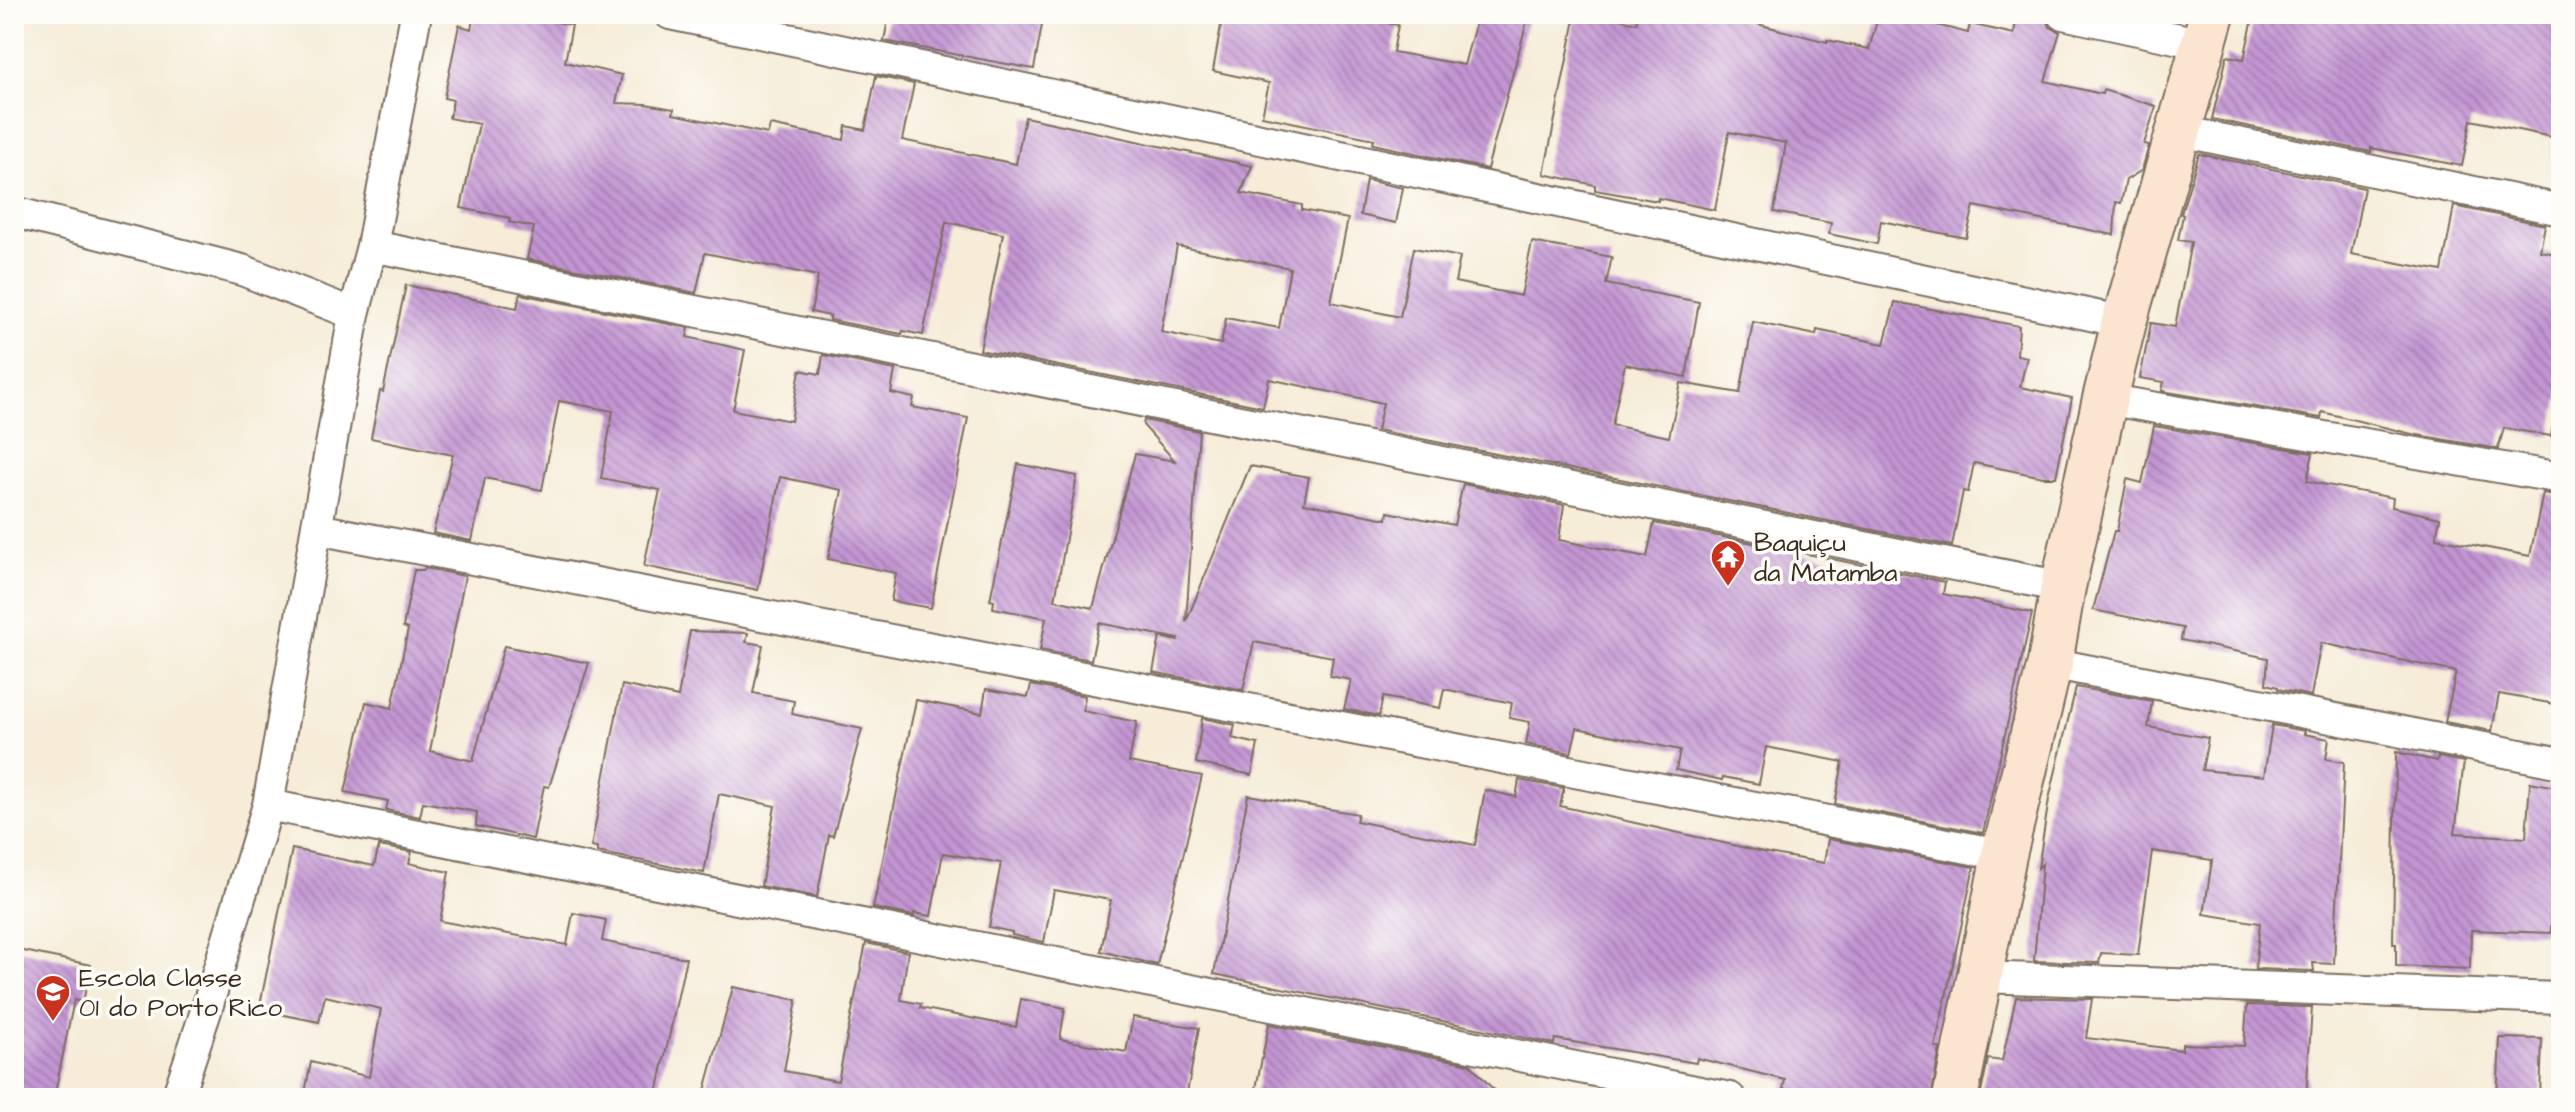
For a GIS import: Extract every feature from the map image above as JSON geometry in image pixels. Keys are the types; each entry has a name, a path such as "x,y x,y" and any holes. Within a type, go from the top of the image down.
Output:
{"street":[{"path":"177,1098 268,805 354,314 372,246 416,14"},
{"path":"670,14 2124,322"},
{"path":"1955,1098 2004,855 2050,663 2063,587 2105,399 2207,29 2063,14"},
{"path":"2180,131 2561,210"},
{"path":"14,212 242,270 354,314"},
{"path":"372,246 2063,587"},
{"path":"2105,399 2561,478"},
{"path":"317,529 2004,855"},
{"path":"2050,663 2561,763"},
{"path":"268,805 1730,1098"},
{"path":"1980,977 2561,998"}],"building":[{"path":"474,14 518,14 572,25 565,62 622,75 616,103 674,109 673,114 768,134 770,125 844,140 846,126 865,130 876,76 914,84 902,140 1016,164 1025,117 1252,166 1241,193 1302,205 1302,210 1348,219 1331,302 1400,317 1414,248 1460,257 1455,282 1521,296 1532,242 1612,257 1606,284 1699,302 1686,377 1625,364 1612,425 1669,437 1681,383 1740,393 1753,322 1816,335 1817,330 1884,344 1895,302 2019,326 2017,355 2027,357 2020,387 2072,398 2056,477 1974,463 1968,492 1963,491 1952,546 1377,430 1383,403 1269,379 1263,407 980,350 1003,234 946,222 923,335 830,320 830,316 811,312 818,276 705,253 696,293 527,259 534,227 509,222 510,218 461,208 479,124 449,118 453,100 444,98 459,25 471,29","holes":["1177,246 1290,268 1279,328 1226,318 1221,344 1161,332"]},
{"path":"889,14 1044,14 1034,69 884,41"},
{"path":"1223,14 1358,14 1358,18 1398,25 1393,52 1464,65 1478,14 1529,14 1487,169 1373,144 1374,139 1262,116 1269,83 1213,71"},
{"path":"1576,14 1601,14 1636,23 1639,14 1719,14 1827,42 1869,49 1879,14 1893,14 1968,33 1970,24 2014,34 2017,14 2045,14 2050,27 2060,32 2045,81 2102,94 2103,90 2156,106 2144,144 2149,145 2142,170 2126,180 2121,203 2116,202 2114,235 1974,206 1966,238 1881,221 1877,244 1829,234 1831,223 1774,212 1786,143 1729,132 1715,210 1658,198 1658,201 1595,190 1595,185 1544,174"},
{"path":"2254,14 2561,14 2561,139 2471,120 2462,166 2371,148 2371,152 2212,119 2227,56 2244,59"},
{"path":"2199,154 2364,188 2351,254 2442,271 2454,206 2545,225 2540,251 2561,255 2561,384 2551,436 2504,428 2498,449 2412,434 2322,412 2321,418 2162,391 2164,382 2140,378 2151,323 2175,327 2191,242 2178,240 2181,214"},
{"path":"1366,180 1403,188 1396,223 1360,215"},
{"path":"406,285 517,308 520,294 689,328 687,337 745,350 733,410 791,421 800,370 820,374 823,355 895,370 891,393 914,398 912,407 968,418 931,608 891,601 896,573 828,559 842,490 780,477 758,590 644,566 660,490 601,478 613,411 559,401 542,490 485,478 472,541 433,533 453,455 371,438"},
{"path":"1144,420 1199,431 1186,622 1250,466 1309,477 1304,503 1387,519 1388,512 1454,525 1463,484 1564,505 1559,540 1647,557 1654,523 1945,582 1943,594 2032,613 1983,833 1835,804 1843,762 1766,747 1759,784 1676,770 1680,750 1577,728 1571,753 1526,744 1530,722 1509,718 1512,703 1444,689 1440,708 1383,697 1379,716 1344,709 1351,680 1330,676 1333,657 1254,642 1243,690 1153,672 1160,637 1179,639 1099,623 1091,660 1040,650 1046,618 993,608 994,601 990,600 1018,464 1077,476 1055,600 1093,608 1135,454 1175,461 1143,425"},
{"path":"2154,426 2313,453 2307,481 2393,498 2392,507 2440,518 2436,538 2530,556 2543,493 2561,496 2561,705 2499,694 2492,731 2445,722 2456,672 2321,643 2311,696 2266,684 2268,658 2181,640 2183,628 2093,610 2114,531 2117,531 2127,479 2142,483"},
{"path":"425,568 465,576 430,751 473,761 504,646 589,663 549,787 544,786 533,839 476,826 477,812 423,802 420,817 386,810 388,801 345,792 366,702 392,708 408,629 403,627 414,570"},
{"path":"690,631 748,633 746,642 763,645 753,693 794,701 792,714 862,729 833,836 829,835 817,897 761,886 775,806 719,794 704,873 597,852 597,848 591,847 622,685 678,697"},
{"path":"1031,685 1085,696 1083,711 1137,722 1129,762 1202,776 1157,965 1101,951 1111,900 1054,890 1044,942 989,927 1001,863 943,853 931,916 873,908 916,700 982,713 986,689 1028,697"},
{"path":"2076,687 2152,701 2148,727 2208,738 2202,770 2264,776 2272,725 2329,739 2326,759 2344,762 2334,964 2313,963 2314,971 2255,969 2260,923 2204,914 2212,860 2152,851 2138,955 2101,953 2099,963 2034,961 2042,864 2038,868 2049,799"},
{"path":"1202,718 1235,725 1232,738 1258,744 1252,775 1196,763"},
{"path":"2396,752 2437,761 2438,757 2464,762 2455,833 2526,838 2530,782 2561,788 2561,855 2554,854 2551,933 2471,930 2470,969 2396,966 2396,944 2393,944"},
{"path":"1519,780 1564,788 1560,806 1768,853 1824,863 1828,839 1974,867 1935,1047 1940,1048 1931,1098 1825,1098 1783,1089 1785,1080 1697,1058 1696,1063 1555,1039 1554,1044 1214,974 1248,795 1358,814 1356,821 1475,845 1485,790 1516,797"},
{"path":"379,846 412,852 409,863 449,872 440,921 567,945 573,913 606,920 602,941 686,958 656,1098 304,1098 311,1062 369,1077 381,1009 325,996 319,1022 259,1010 292,849 374,866"},
{"path":"866,943 908,952 901,1000 921,1004 920,1008 1016,1027 1021,999 1065,1008 1060,1039 1126,1052 1133,1017 1199,1028 1186,1098 703,1098 733,987 797,1000 784,1071 838,1081"},
{"name":"Escola Classe 01 do Porto Rico","path":"14,949 91,965 83,1002 74,1000 54,1098 14,1098"},
{"path":"2016,997 2092,999 2086,1038 2182,1050 2182,1044 2244,1046 2247,1005 2312,1007 2306,1098 1980,1098 1988,1059 2002,1061"},
{"path":"1269,1024 1470,1064 1501,1098 1254,1098"},
{"path":"2500,1038 2542,1039 2540,1098 2497,1098"}],"place":[{"name":"Baquiçu da Matamba","path":"1728,588"},
{"name":"Escola Classe 01 do Porto Rico","path":"53,1023"}]}
